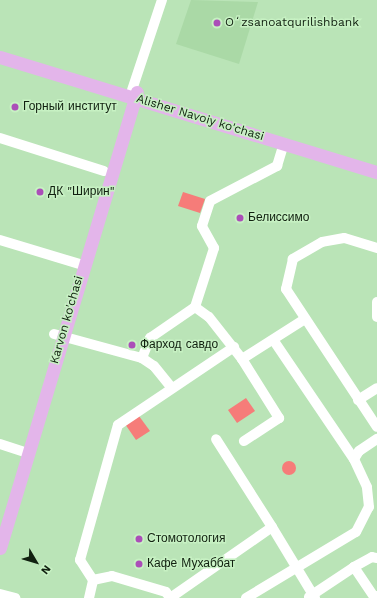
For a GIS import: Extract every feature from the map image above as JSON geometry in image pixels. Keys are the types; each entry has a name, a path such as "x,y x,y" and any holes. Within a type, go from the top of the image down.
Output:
{"main road":[{"name":"Alisher Navoiy ko'chasi","path":"0,50 377,165"},
{"name":"Alisher Navoiy ko'chasi","path":"0,56 134,92 284,143 377,172"},
{"path":"80,264 104,171 134,92"},
{"name":"Karvon ko'chasi","path":"0,548 24,451 58,335 134,92"},
{"path":"0,519 24,451"}],"street":[{"path":"134,92 162,0"},
{"path":"0,138 104,171"},
{"path":"142,358 150,338 195,307 214,248 202,226 210,201 277,166 284,143"},
{"path":"377,248 344,238 322,242 293,259 286,289 377,427"},
{"path":"0,240 80,264"},
{"path":"377,302 377,317"},
{"path":"195,307 210,317 234,347 279,418 244,441"},
{"path":"242,359 274,341 305,319"},
{"path":"58,335 142,358 154,366 172,388"},
{"path":"246,598 295,565 356,532 364,521 369,507 367,487 357,455 274,341"},
{"path":"89,598 93,580 80,560 118,425 234,347"},
{"path":"358,400 377,388"},
{"path":"216,438 295,565 312,597 354,567 372,557 377,558"},
{"path":"357,455 377,439"},
{"path":"0,444 24,451"},
{"path":"93,580 112,576 166,592 170,598 272,527"},
{"path":"354,567 375,597"},
{"path":"0,594 15,598"}],"shaded area":[{"name":"Oʻzsanoatqurilishbank","path":"191,0 258,2 239,64 176,44"},
{"path":"183,192 205,199 200,213 178,206"},
{"path":"246,398 255,411 237,423 228,410"},
{"path":"139,416 150,431 136,440 125,424"},
{"path":"286,461 292,461 296,465 296,471 292,475 286,475 282,471 282,465"}],"place":[{"name":"Oʻzsanoatqurilishbank","path":"217,23"},
{"name":"Горный институт","path":"15,107"},
{"name":"ДК \"Ширин\"","path":"40,192"},
{"name":"Белиссимо","path":"240,218"},
{"name":"Фарход савдо","path":"132,345"},
{"name":"Стомотология","path":"139,539"},
{"name":"Кафе Мухаббат","path":"139,564"}]}
